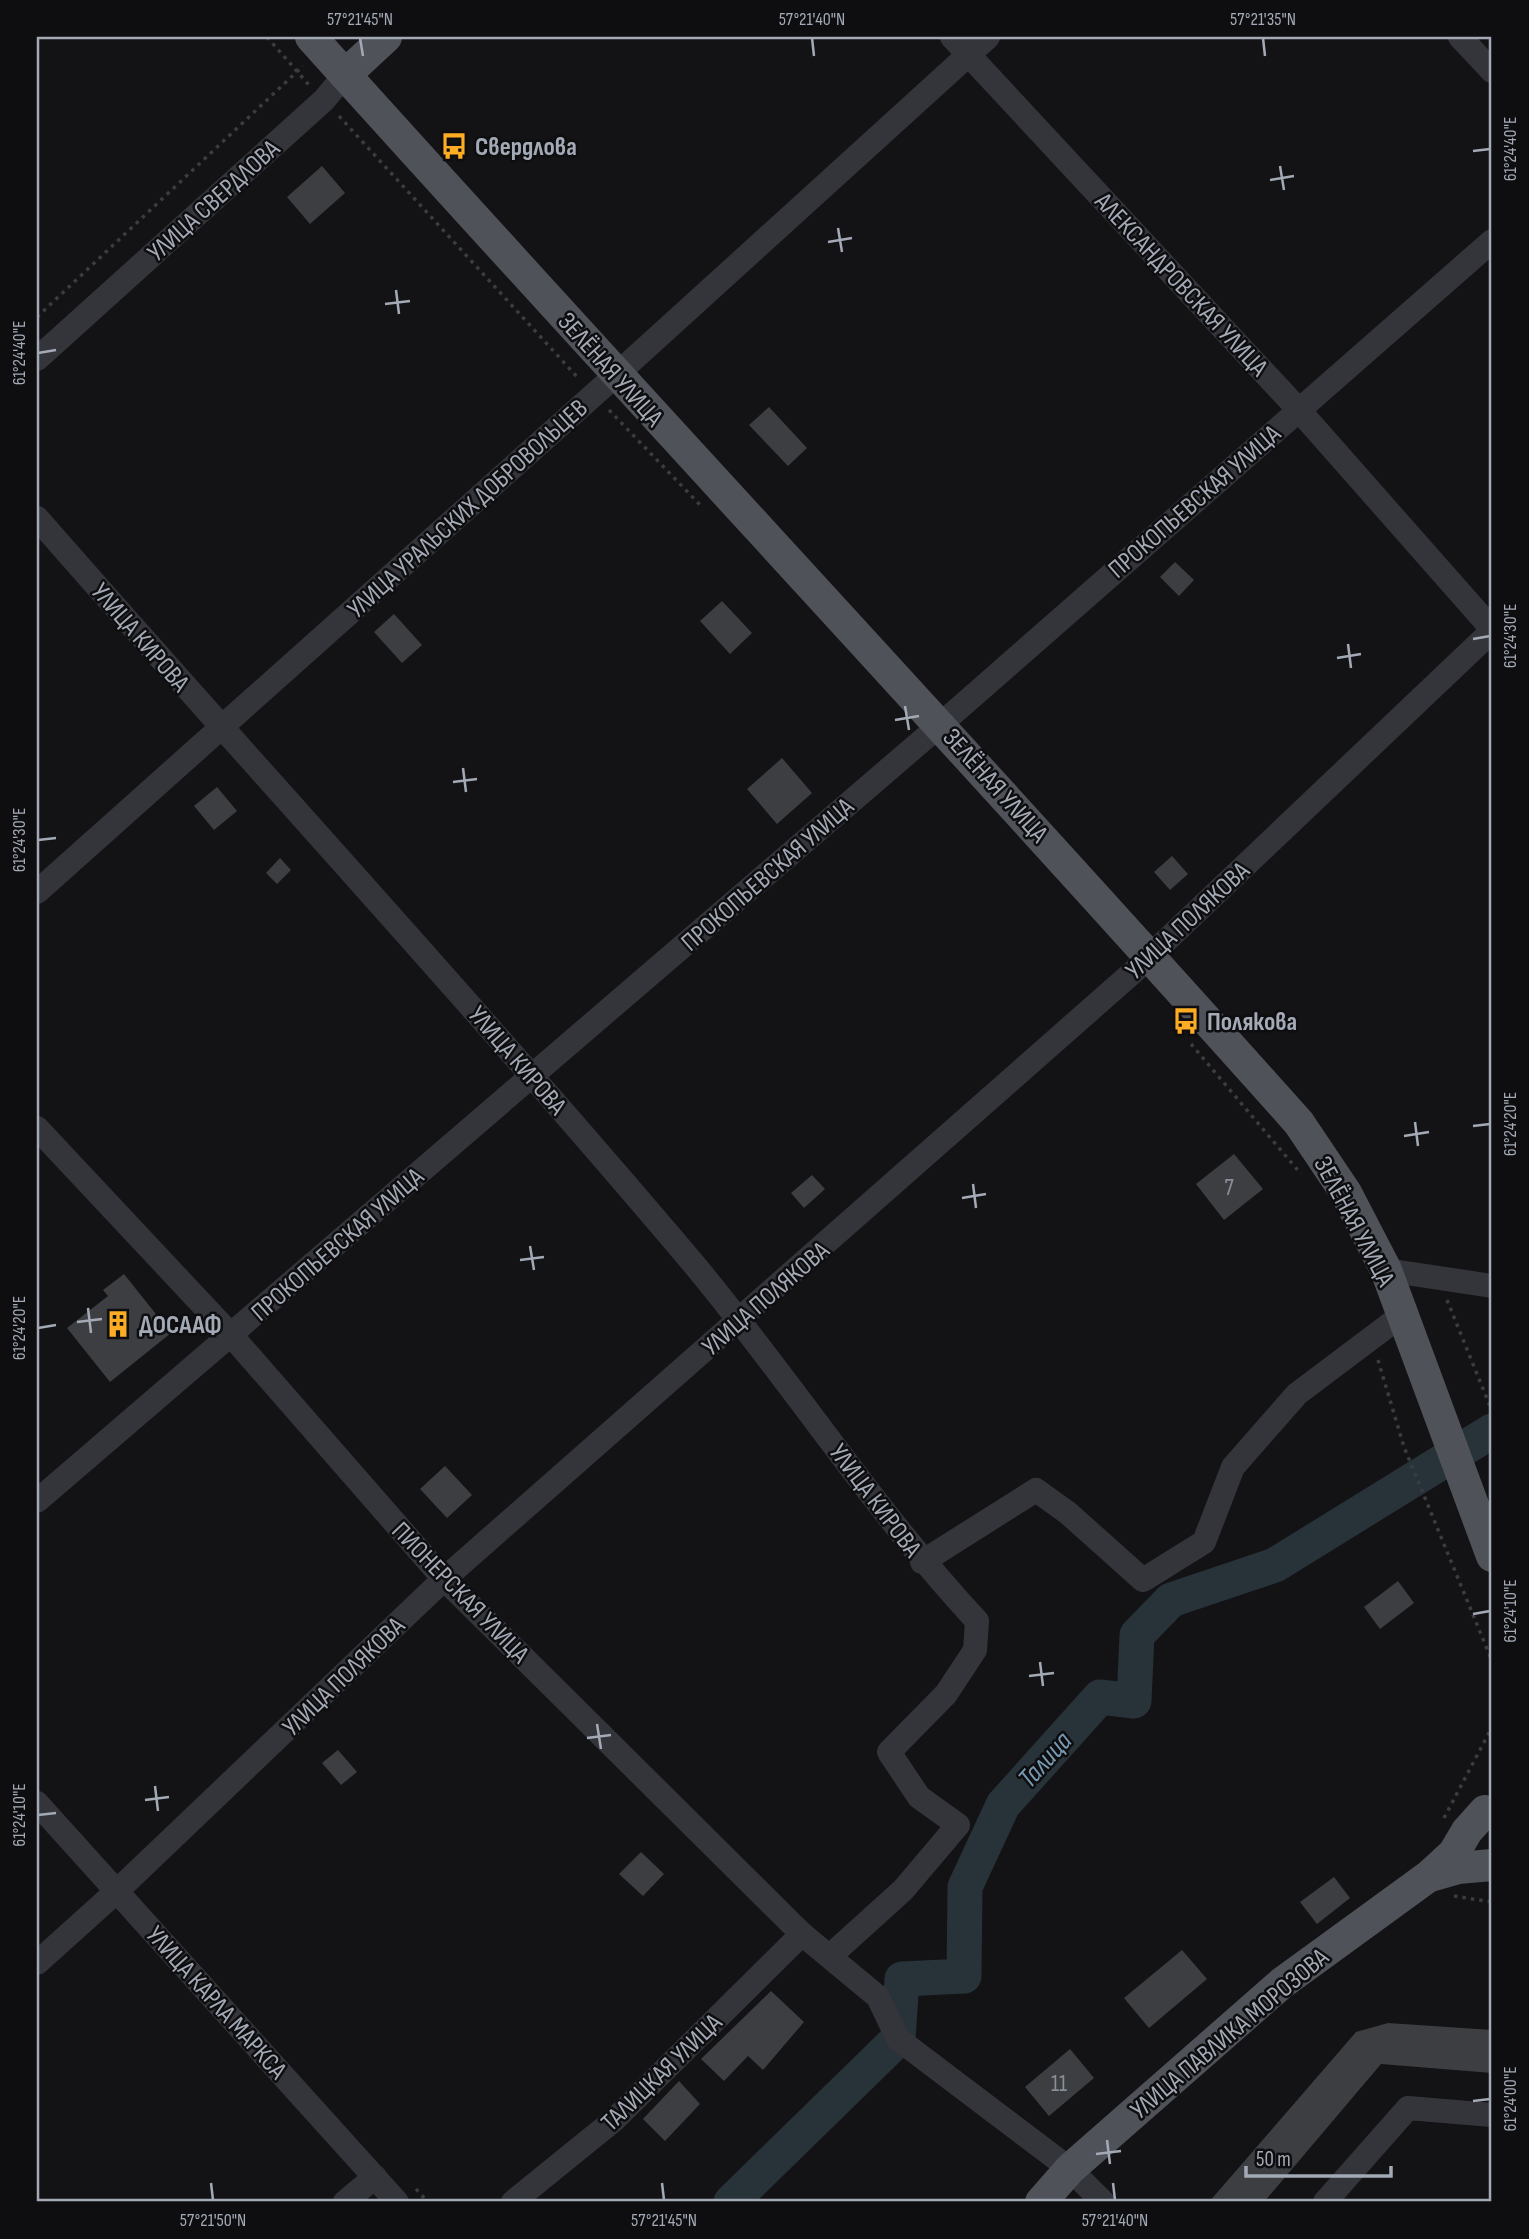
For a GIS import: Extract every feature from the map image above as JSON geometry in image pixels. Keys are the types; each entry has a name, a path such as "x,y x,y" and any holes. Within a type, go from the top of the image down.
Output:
{"main road":[{"name":"ЗЕЛЁНАЯ УЛИЦА","path":"311,37 605,385 941,723 1299,1122 1346,1193 1386,1270 1397,1320 1432,1389 1492,1556"},
{"name":"УЛИЦА СВЕРДЛОВА","path":"345,75 386,37"},
{"path":"1489,1800 1487,1833 1492,1845"},
{"name":"УЛИЦА ПАВЛИКА МОРОЗОВА","path":"1041,2202 1070,2169 1282,1983 1440,1886 1454,1853 1489,1800"},
{"path":"1440,1886 1458,1868 1492,1865"}],"street":[{"name":"УЛИЦА УРАЛЬСКИХ ДОБРОВОЛЬЦЕВ","path":"37,892 605,385 961,46 988,37"},
{"path":"1460,37 1492,71"},
{"name":"АЛЕКСАНДРОВСКАЯ УЛИЦА","path":"961,46 1298,409 1492,630"},
{"name":"УЛИЦА СВЕРДЛОВА","path":"37,359 324,100 345,75"},
{"name":"ПРОКОПЬЕВСКАЯ УЛИЦА","path":"37,1501 941,723 1492,242"},
{"name":"УЛИЦА КИРОВА","path":"37,518 220,728 533,1074 741,1320 922,1562 977,1621 975,1650 946,1694 889,1752 919,1797 958,1825 903,1890 830,1956"},
{"name":"УЛИЦА ПОЛЯКОВА","path":"37,1963 117,1891 443,1579 741,1320 1150,956 1492,630"},
{"name":"ПИОНЕРСКАЯ УЛИЦА","path":"37,1128 231,1335 443,1579 802,1934 878,1997 898,2039 1070,2169"},
{"path":"1386,1270 1492,1286"},
{"path":"922,1562 1036,1490 1068,1513 1143,1580 1204,1542 1233,1467 1297,1394 1397,1320"},
{"name":"УЛИЦА КАРЛА МАРКСА","path":"37,1804 397,2202"},
{"name":"ТАЛИЦКАЯ УЛИЦА","path":"513,2202 614,2120 802,1934"},
{"path":"1325,2202 1408,2108 1492,2115"},
{"path":"1070,2169 1103,2202"},
{"path":"345,2202 375,2178"}],"path":[{"path":"267,37 324,100 605,385 708,513"},
{"path":"37,317 297,72"},
{"path":"1185,1037 1301,1175"},
{"path":"1436,1278 1472,1358 1492,1411"},
{"path":"1397,1320 1395,1334 1374,1348 1404,1447 1492,1661"},
{"path":"1440,1824 1492,1727"},
{"path":"1440,1886 1492,1902"}],"building":[{"path":"322,166 345,193 310,224 287,197"},
{"path":"769,407 807,448 788,466 749,425"},
{"path":"1175,562 1194,580 1179,596 1160,577"},
{"path":"722,601 752,633 730,654 700,621"},
{"path":"394,614 422,645 402,663 374,632"},
{"path":"782,758 812,793 777,824 747,789"},
{"path":"217,787 237,811 214,830 194,806"},
{"path":"1172,856 1188,874 1170,890 1154,872"},
{"path":"280,858 291,870 277,884 266,873"},
{"path":"1234,1154 1263,1189 1224,1220 1196,1184"},
{"path":"812,1175 825,1189 804,1208 791,1193"},
{"name":"ДОСААФ","path":"124,1274 171,1333 110,1382 67,1328 108,1296 103,1290"},
{"path":"445,1466 472,1495 447,1518 420,1489"},
{"path":"1398,1581 1414,1603 1380,1629 1364,1607"},
{"path":"338,1750 357,1772 341,1785 322,1763"},
{"path":"641,1852 664,1874 643,1896 619,1874"},
{"path":"1334,1877 1350,1898 1317,1924 1300,1902"},
{"path":"1182,1950 1207,1979 1149,2028 1124,1998"},
{"path":"771,1991 804,2022 763,2070 748,2056 724,2081 701,2059"},
{"path":"1388,2023 1492,2030 1492,2073 1381,2064 1264,2202 1209,2202 1356,2032"},
{"path":"1070,2049 1094,2078 1049,2116 1025,2087"},
{"path":"679,2081 700,2104 665,2141 643,2119"}],"waterway":[{"name":"Талица","path":"731,2202 898,2039 902,1979 964,1976 965,1887 1003,1805 1100,1697 1134,1701 1137,1635 1171,1600 1275,1565 1492,1431"}],"place":[{"name":"Свердлова","path":"454,146"},
{"name":"Полякова","path":"1186,1021"},
{"name":"ДОСААФ","path":"118,1324"}]}
